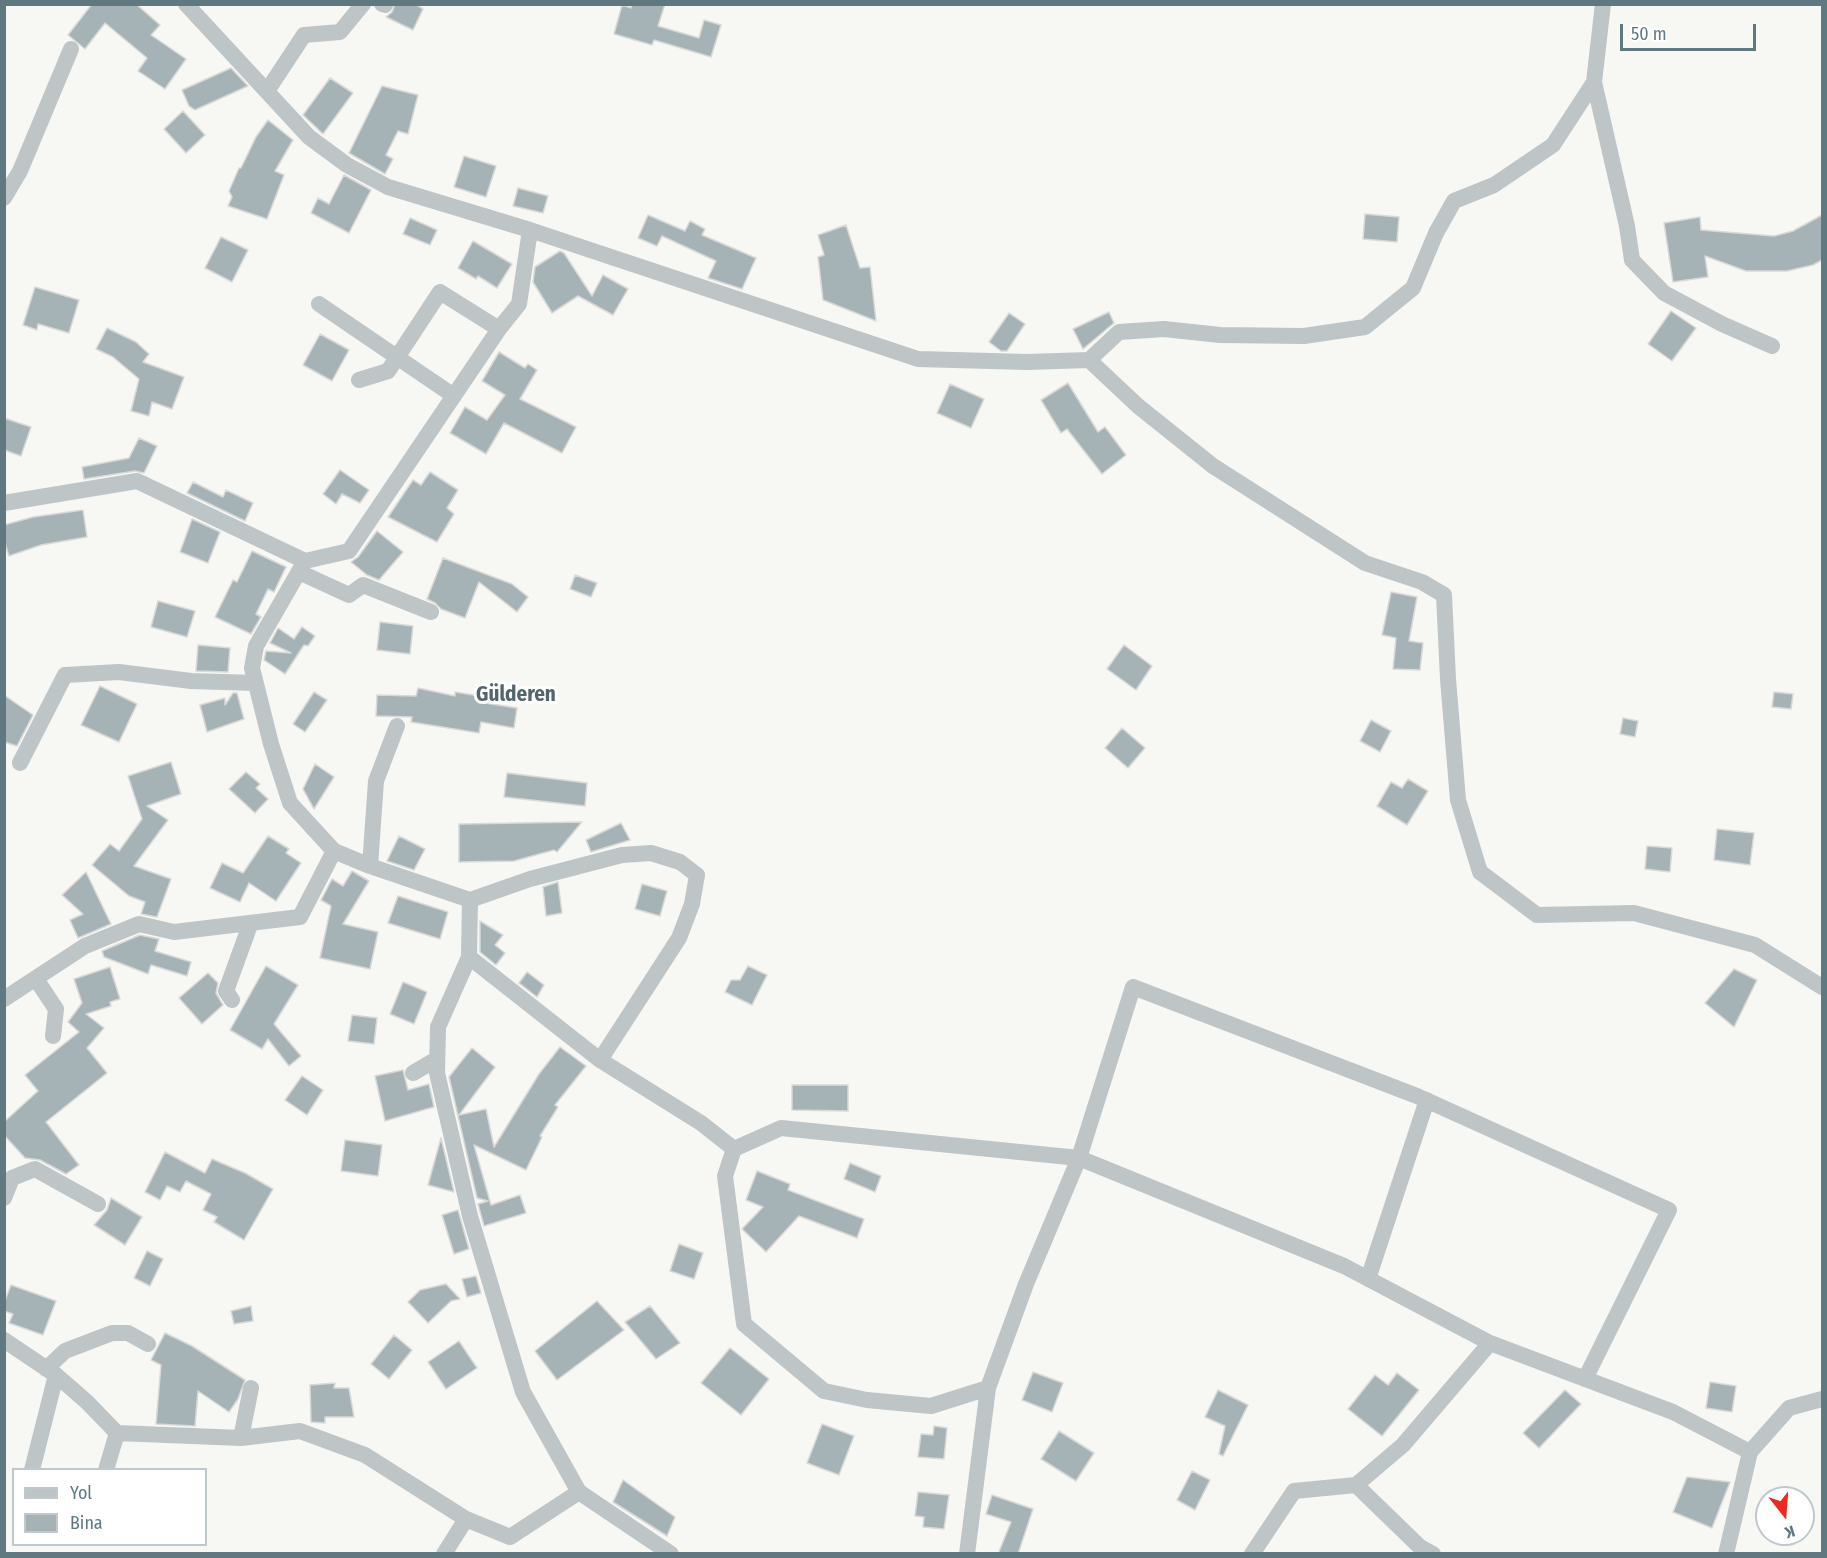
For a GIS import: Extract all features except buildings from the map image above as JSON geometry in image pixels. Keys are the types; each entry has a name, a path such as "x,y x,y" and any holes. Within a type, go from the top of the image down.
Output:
{"street":[{"path":"186,4 309,137 347,165 388,187 530,230 918,359 1027,362 1089,360 1119,332 1164,329 1220,335 1304,336 1365,327 1413,288 1436,233 1454,201 1494,185 1553,146 1594,82"},
{"path":"267,91 304,35 340,32 363,4"},
{"path":"1602,4 1594,82 1627,225 1632,260 1664,293 1722,324 1772,346"},
{"path":"4,198 20,171 71,50"},
{"path":"530,230 519,303 349,551 302,566 256,646 252,668 271,744 290,803 334,851 370,866 470,900 530,879 622,855 651,853 680,862 697,875 692,904 679,938 600,1060"},
{"path":"359,380 388,371 440,292 499,329"},
{"path":"319,304 454,396"},
{"path":"1089,360 1137,406 1213,466 1365,562 1422,582 1444,596 1458,800 1480,872 1537,915 1634,913 1755,945 1822,987"},
{"path":"4,504 137,482 302,566 349,595 363,585 431,612"},
{"path":"20,763 65,675 119,672 191,681 255,683"},
{"path":"370,866 376,781 397,726"},
{"path":"4,999 85,946 139,924 174,933 300,917 334,851"},
{"path":"470,900 469,957 438,1027 437,1073 470,1216 523,1392 579,1492 671,1554"},
{"path":"232,1000 226,991 250,925"},
{"path":"469,957 600,1060 701,1123 734,1149"},
{"path":"36,979 56,1009 53,1036"},
{"path":"967,1554 988,1388 1026,1284 1079,1158 1133,987 1426,1100 1669,1210 1585,1379"},
{"path":"413,1072 437,1059"},
{"path":"1368,1279 1426,1100"},
{"path":"988,1388 931,1406 867,1400 824,1391 744,1324 725,1176 734,1149 781,1128 1079,1158 1344,1266 1490,1342 1673,1412 1750,1452"},
{"path":"4,1198 12,1178 35,1169 98,1204"},
{"path":"32,1468 51,1372 65,1351 112,1333 128,1333 148,1344"},
{"path":"4,1340 51,1372 87,1402 117,1433 242,1438 300,1431 365,1455 466,1519 510,1537 579,1492"},
{"path":"1252,1554 1294,1491 1356,1485 1403,1445 1490,1342"},
{"path":"242,1438 251,1388"},
{"path":"1726,1554 1750,1452 1789,1408 1822,1399"},
{"path":"106,1468 117,1433"},
{"path":"1356,1485 1420,1547 1433,1554"},
{"path":"444,1554 466,1519"}],"district":[{"name":"Gülderen","path":"516,695"}]}
